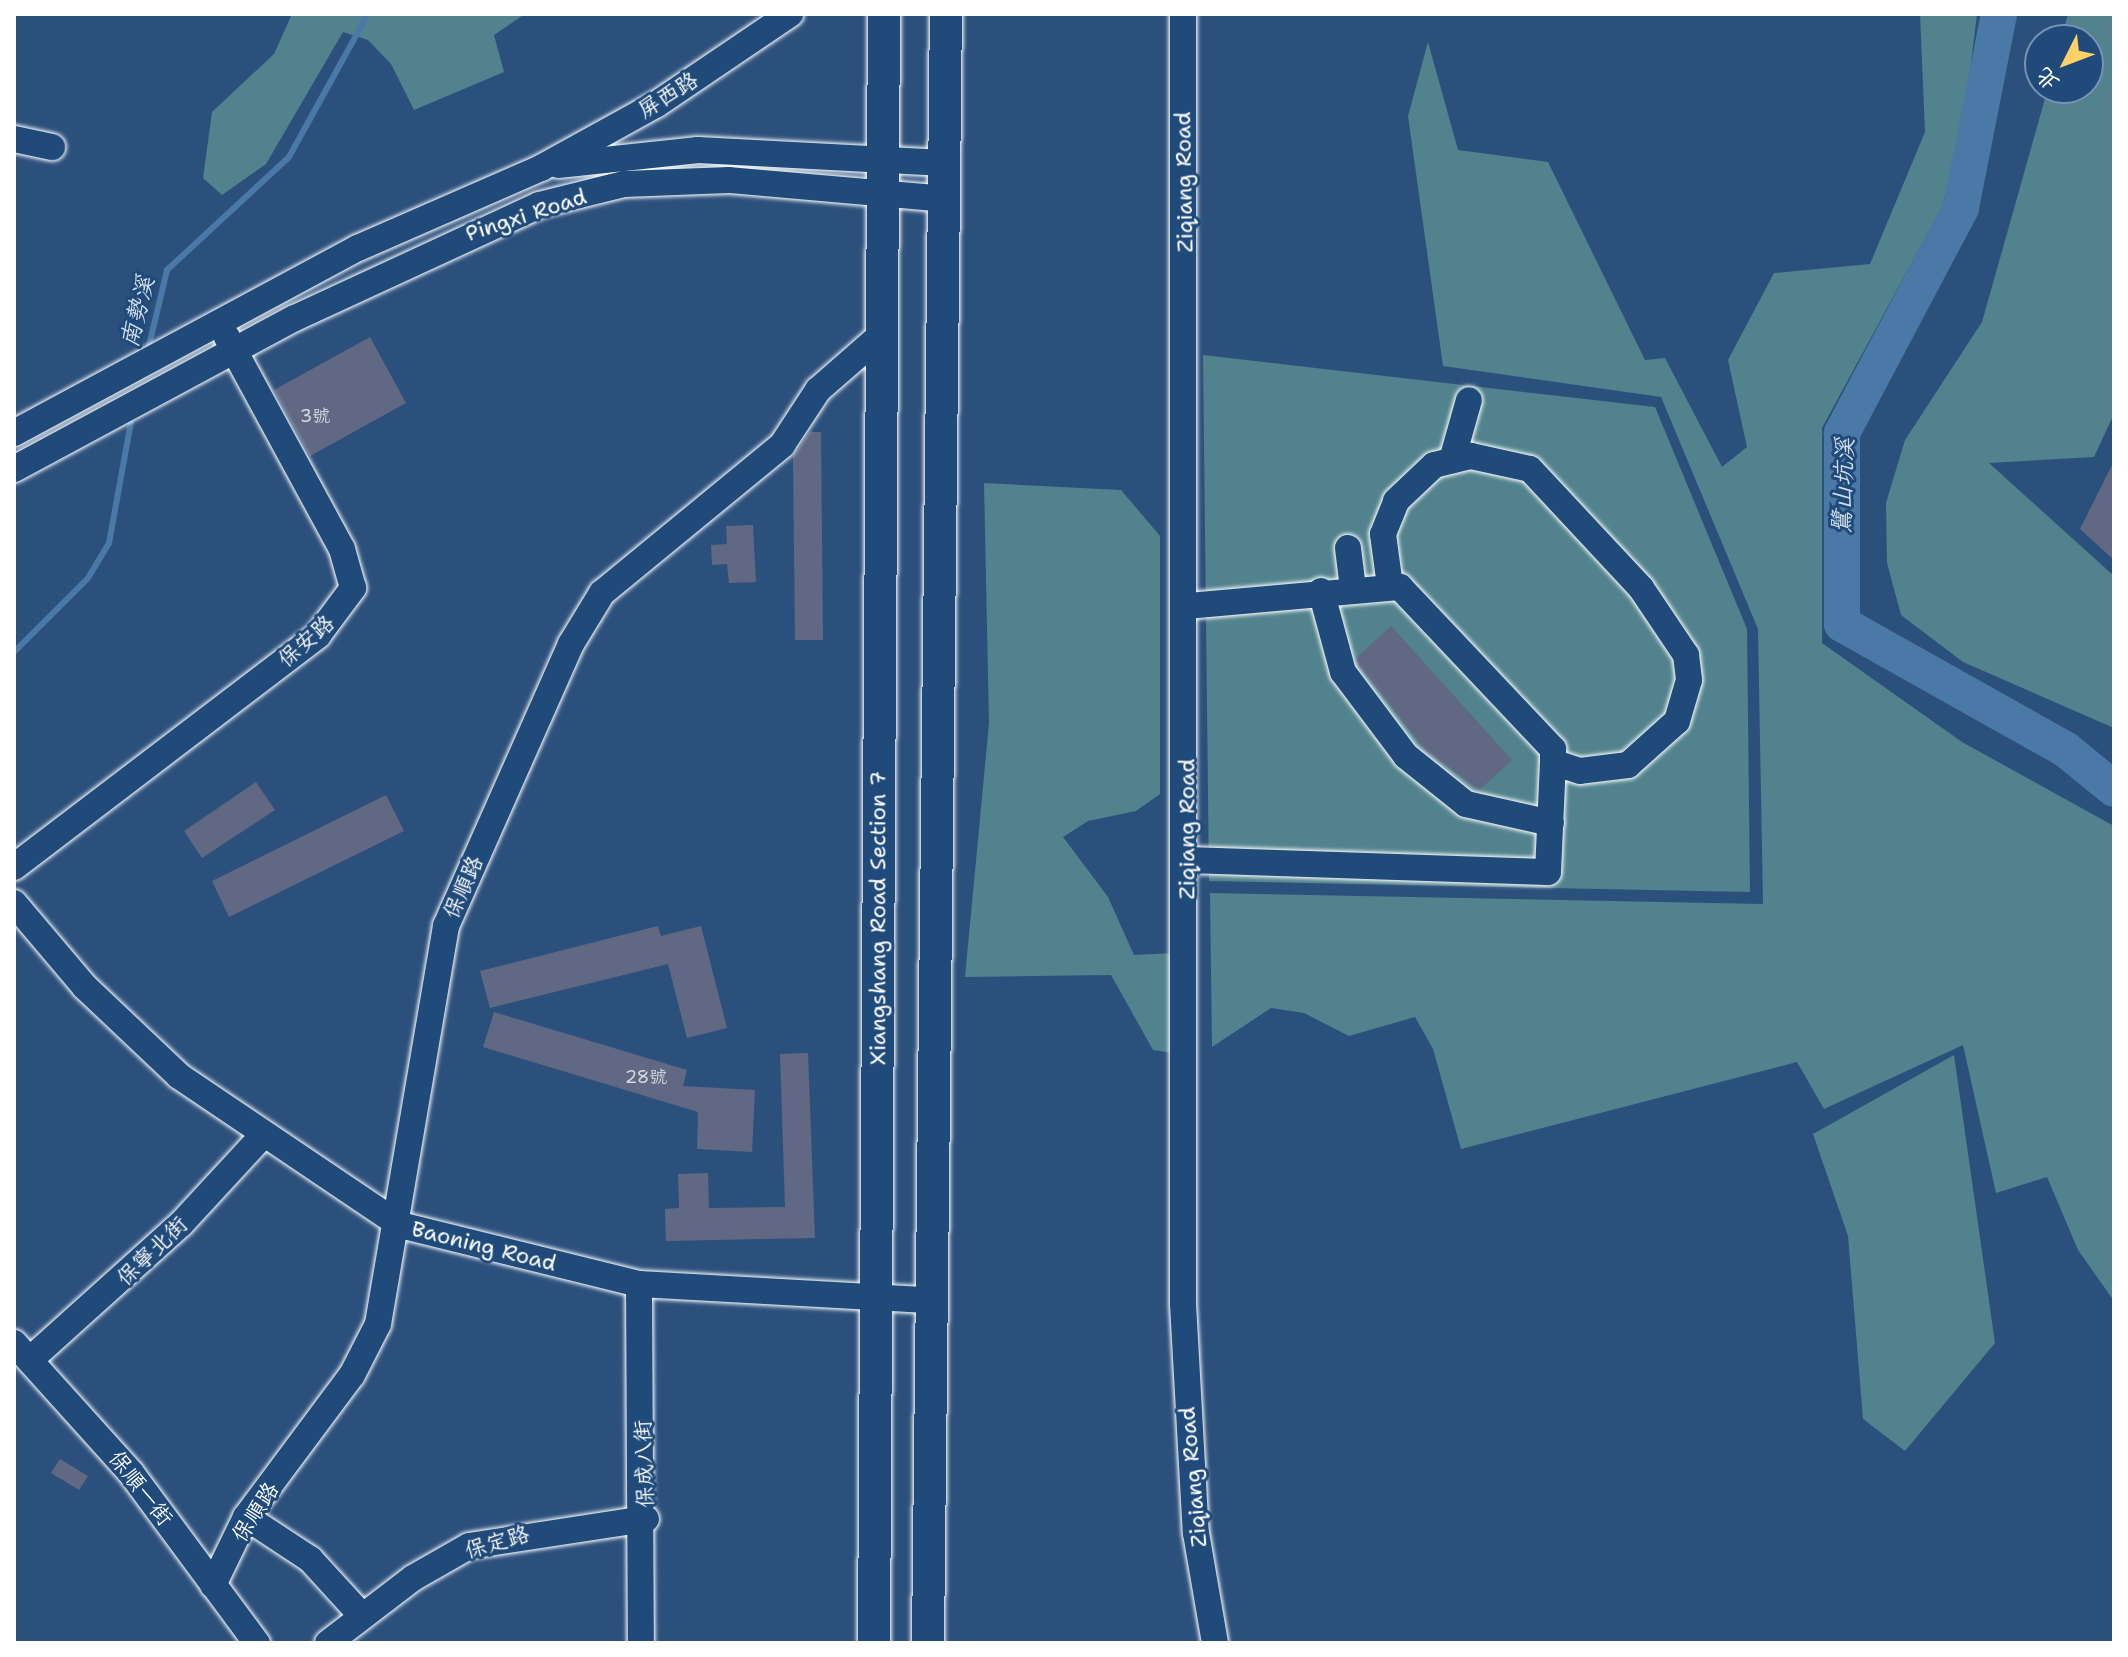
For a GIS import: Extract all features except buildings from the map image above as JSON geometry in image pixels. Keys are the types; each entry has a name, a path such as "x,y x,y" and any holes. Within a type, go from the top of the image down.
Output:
{"main road":[{"name":"Xiangshang Road Section 7","path":"874,1643 881,1300 880,336 884,14"},
{"path":"928,1643 928,1300 946,14"}],"street":[{"name":"屏西路","path":"541,168 657,104 790,14"},
{"name":"Ziqiang Road","path":"1183,14 1188,606 1187,1412 1215,1643"},
{"path":"14,139 52,147"},
{"name":"Pingxi Road","path":"14,433 461,198 541,168 698,150 882,179 945,199"},
{"name":"Pingxi Road","path":"14,469 235,350 456,238 610,188 729,180 882,179 945,163"},
{"name":"保安路","path":"14,867 318,635 353,588 342,549 218,324"},
{"name":"保順路","path":"213,1585 246,1517 352,1375 378,1324 400,1225 446,926 571,644 602,593 782,445 818,390 880,336"},
{"path":"1452,460 1469,400"},
{"path":"1390,586 1383,534 1396,501 1434,465 1491,456 1530,469 1664,614 1686,655 1689,680 1677,721 1652,749 1628,765 1580,771 1553,762"},
{"path":"1348,548 1353,587"},
{"path":"1186,860 1548,872 1553,762 1553,749 1400,587 1353,587 1188,606"},
{"path":"1321,591 1343,672 1406,756 1466,804 1551,823"},
{"name":"Baoning Road","path":"14,903 85,987 179,1076 400,1225 639,1284 881,1300 928,1300"},
{"name":"保寧北街","path":"23,1351 181,1224 263,1135"},
{"name":"保成八街","path":"639,1284 646,1519 641,1643"},
{"name":"保順一街","path":"23,1351 131,1473 257,1643"},
{"path":"246,1517 310,1559 362,1616"},
{"name":"保定路","path":"328,1643 362,1616 469,1546 646,1519"}],"green space":[{"path":"292,14 525,14 494,35 504,72 414,110 391,64 368,40 343,32 266,164 222,195 203,178 212,112 274,54"},
{"path":"1920,14 1977,14 1966,104 1943,205 1822,428 1822,643 1962,742 2114,826 2114,1301 2078,1250 2047,1177 1996,1193 1963,1045 1824,1109 1797,1062 1461,1149 1433,1049 1415,1017 1349,1036 1304,1013 1271,1008 1212,1047 1210,893 1763,904 1758,629 1661,397 1443,366 1408,116 1428,42 1458,150 1548,162 1645,360 1665,358 1722,467 1747,447 1728,360 1774,273 1870,264 1925,132"},
{"path":"2068,14 2114,14 2114,414 2094,457 1989,463 2114,576 2114,728 1963,662 1901,615 1887,563 1886,503 1905,440 1982,322 2043,104 2104,104 2104,24 2065,24"},
{"path":"1203,355 1655,407 1747,629 1750,892 1209,881"},
{"path":"984,483 1121,490 1160,536 1160,794 1136,811 1088,821 1063,837 1108,897 1134,955 1174,953 1173,1053 1153,1050 1111,975 965,977 989,723"},
{"path":"1954,1055 1995,1343 1905,1451 1863,1419 1848,1236 1813,1134"}],"waterway":[{"name":"南勢溪","path":"147,354 167,270 289,157 368,14"},
{"name":"鷺山坑溪","path":"1999,14 1961,208 1842,433 1842,624 2065,749 2114,789"},
{"name":"南勢溪","path":"14,652 88,578 109,543 132,416"}]}
